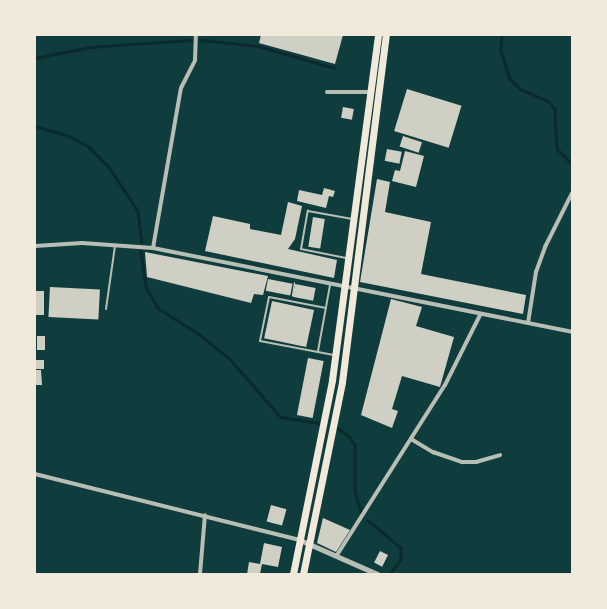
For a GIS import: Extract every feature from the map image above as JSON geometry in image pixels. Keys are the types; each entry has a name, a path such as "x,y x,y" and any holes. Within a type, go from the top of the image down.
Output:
{"highway":[{"path":"293,574 323,428 335,355 378,35"},
{"path":"303,574 333,430 354,287 386,35"},
{"path":"369,105 378,106"},
{"path":"360,162 369,163"},
{"path":"323,428 333,430"}],"street":[{"path":"154,248 181,88 195,60 196,35"},
{"path":"327,92 371,92"},
{"path":"528,323 539,264 572,193"},
{"path":"35,246 116,244 154,248 572,332"},
{"path":"337,555 412,439 464,352 480,315"},
{"path":"412,439 432,452 462,462 476,462 500,455"},
{"path":"35,474 310,542 377,574"},
{"path":"200,574 205,515"}],"lane":[{"path":"347,258 301,249 308,210 352,219"},
{"path":"106,309 116,244"},
{"path":"318,352 330,282"},
{"path":"326,308 269,297 260,341 335,355"}],"path":[{"path":"290,301 295,276"}],"building":[{"path":"261,35 343,35 335,64 259,43"},
{"path":"407,89 462,106 449,148 394,131"},
{"path":"343,107 354,109 352,120 341,118"},
{"path":"403,136 422,142 419,153 400,146"},
{"path":"387,149 402,152 399,164 385,161"},
{"path":"405,151 424,156 416,187 392,181 395,170 400,171"},
{"path":"377,179 390,182 385,212 431,222 421,274 526,295 523,314 360,282"},
{"path":"324,188 335,191 333,197 329,196 326,208 297,201 299,190 322,195"},
{"path":"288,202 302,206 295,239 288,249 337,260 334,278 205,251 213,216 250,224 250,229 281,235"},
{"path":"313,217 325,219 320,249 308,247"},
{"path":"145,252 268,276 263,295 254,294 251,303 147,277"},
{"path":"268,279 293,284 290,296 266,291"},
{"path":"295,284 316,288 313,301 293,297"},
{"path":"50,287 100,290 98,320 48,317"},
{"path":"35,291 44,291 44,315 35,315"},
{"path":"391,299 422,307 416,326 454,337 440,387 402,376 392,409 398,411 392,428 361,415"},
{"path":"272,301 314,310 306,347 264,338"},
{"path":"37,336 45,336 45,350 37,350"},
{"path":"308,358 324,361 313,418 297,415"},
{"path":"35,360 44,360 44,369 35,369"},
{"path":"35,370 41,370 42,385 35,385"},
{"path":"271,505 286,509 282,526 267,521"},
{"path":"323,518 350,530 336,552 317,543"},
{"path":"264,543 282,547 278,567 262,564 260,574 247,574 249,562 260,564"},
{"path":"380,551 388,555 382,567 374,563"}],"waterway":[{"path":"502,35 501,50 510,79 522,90 548,101 555,109 557,149 572,164"},
{"path":"35,58 90,47 191,40"},
{"path":"200,40 258,46 334,68"},
{"path":"35,126 67,135 88,146 109,167 138,211 142,242"},
{"path":"141,251 146,287 158,308 199,334 230,359 281,417 319,423"},
{"path":"338,428 349,436 355,445 355,492 361,511"},
{"path":"368,520 401,548 401,560 390,574"}]}
